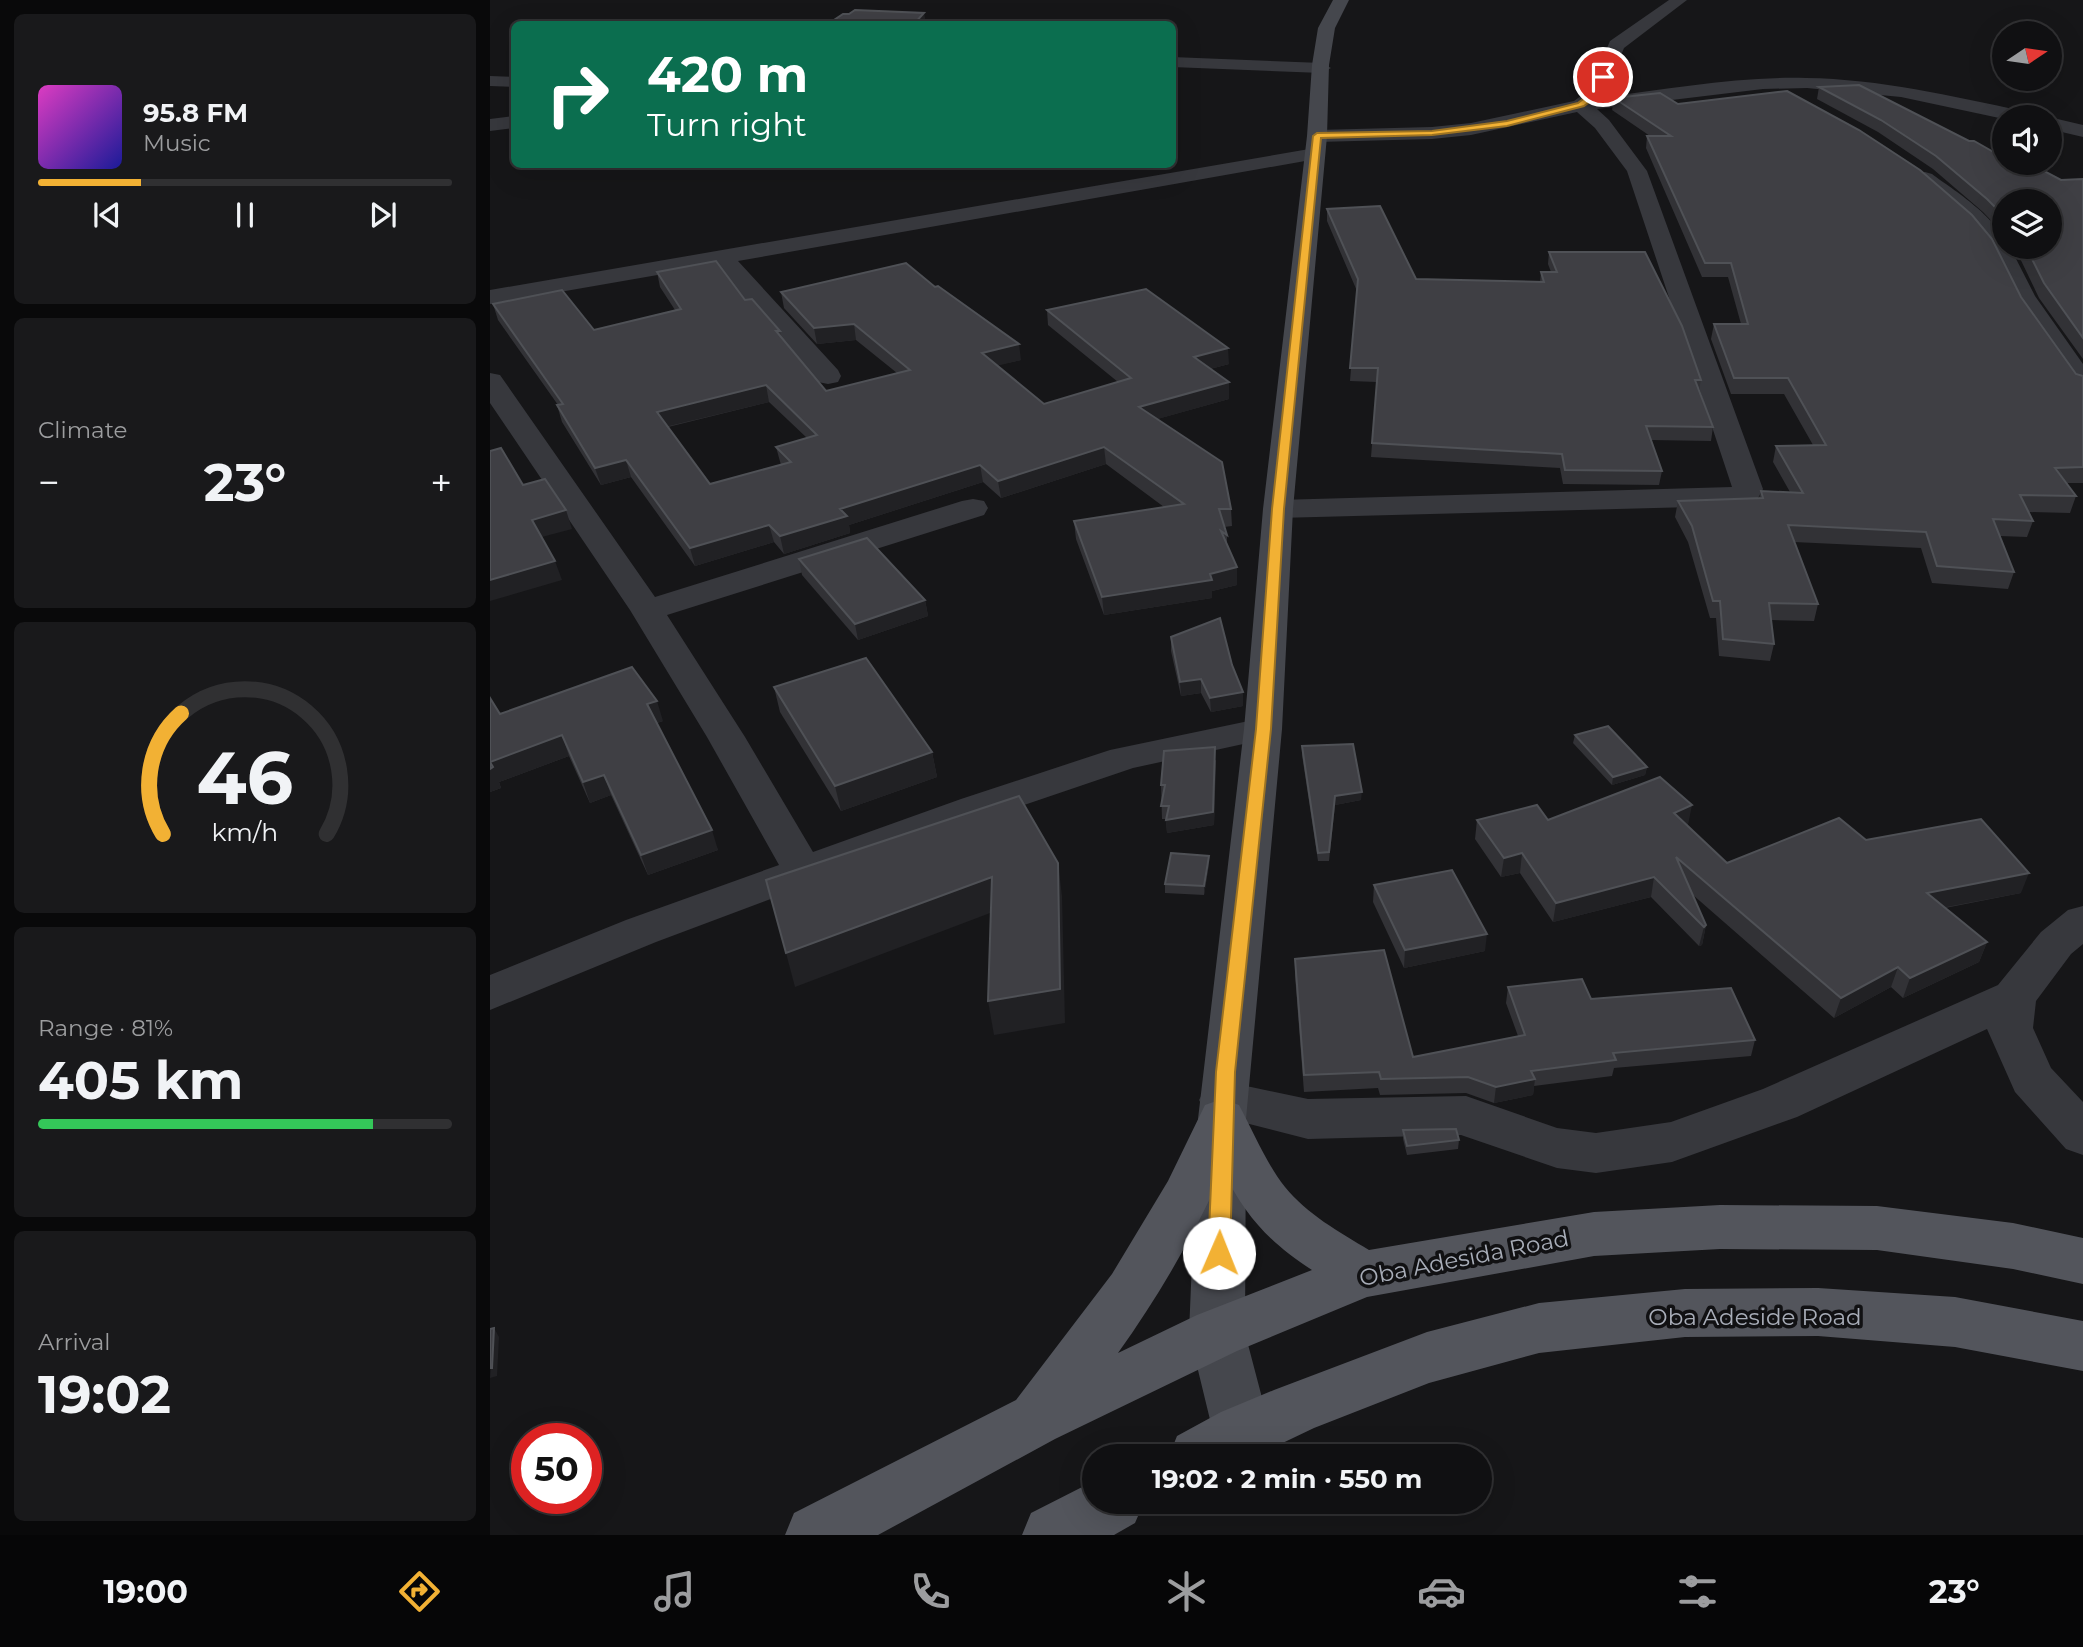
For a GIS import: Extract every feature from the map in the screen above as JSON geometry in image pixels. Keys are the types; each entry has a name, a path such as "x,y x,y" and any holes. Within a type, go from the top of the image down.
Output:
{"main road":[{"path":"1220,1444 1217,1334 1223,1110 1263,729 1278,509 1326,23 1341,0"},
{"path":"1223,1110 1254,1181 1273,1208 1297,1231 1363,1274"},
{"path":"1035,1420 1131,1291 1187,1194 1223,1110"},
{"name":"Oba Adesida Road","path":"816,1535 1035,1420 1217,1334 1363,1274 1594,1234 1720,1227 1877,1228 2013,1246 2083,1261"},
{"name":"Oba Adeside Road","path":"1220,1444 1427,1358 1539,1328 1685,1313 1818,1312 1955,1322 2083,1346"},
{"path":"1053,1535 1092,1514"}],"street":[{"path":"1581,105 1597,93 1616,46 1679,0"},
{"path":"1176,62 1322,68"},
{"path":"490,81 511,82"},
{"path":"490,297 721,257 1316,145 1471,129 1581,105 1763,84 1807,83 1900,91 1992,110"},
{"path":"1763,84 1805,103"},
{"path":"1278,509 1730,497 1746,494 1748,489 1637,171 1602,124 1581,105"},
{"path":"490,125 511,122"},
{"path":"2062,126 2083,131"},
{"path":"1912,168 1975,217 2001,250 2040,324 2083,382"},
{"path":"721,257 828,376"},
{"path":"490,381 504,430 647,610 726,737 803,871"},
{"path":"647,610 974,508"},
{"path":"490,993 641,931 1124,758 1263,729"},
{"path":"1223,1110 1308,1119 1466,1115 1497,1129 1557,1148 1596,1153 1672,1142 1780,1103 2014,997 2056,943 2083,921"},
{"path":"2014,997 2010,1028 2032,1079 2083,1135"}],"building":[{"path":"855,10 924,13 917,21 832,21 843,14"},
{"path":"1859,85 1969,141 1974,141 1992,151 1992,175 2052,175 2061,180 2083,179 2083,338 2044,283 2032,259 2062,259 2062,189 1992,189 1992,204 1936,156 1881,120 1819,87"},
{"path":"1787,91 1859,130 1920,170 1972,215 1992,239 1992,259 2002,259 2021,297 2076,374 2083,376 2083,467 2055,468 2076,496 2020,495 2033,521 1993,519 2014,572 1937,566 1926,532 1788,525 1818,604 1769,603 1774,644 1723,639 1720,601 1713,601 1692,526 1678,501 1763,498 1761,491 1803,493 1776,446 1826,445 1788,378 1734,378 1714,324 1748,324 1731,263 1705,263 1647,136 1671,136 1614,98 1660,93 1678,104"},
{"path":"1380,206 1416,279 1544,282 1541,272 1557,272 1549,252 1645,252 1682,326 1701,380 1695,380 1713,427 1646,426 1662,471 1565,470 1562,454 1372,443 1378,368 1350,368 1358,279 1327,209"},
{"path":"716,261 745,300 752,299 780,331 776,331 826,391 910,370 854,324 814,328 781,292 906,263 935,287 938,286 1019,344 982,353 1044,404 1131,378 1047,310 1146,289 1228,348 1194,357 1229,382 1139,407 1222,462 1231,509 1219,509 1227,535 1221,531 1237,567 1210,574 1212,580 1102,597 1074,521 1184,504 1104,447 998,481 980,465 840,509 847,516 780,536 769,525 690,548 626,460 595,468 557,405 563,404 493,304 562,290 594,330 681,309 657,272","holes":["766,385 817,435 776,447 791,462 710,484 657,412"]},
{"path":"501,448 523,485 545,479 566,510 532,520 555,561 490,580 490,451"},
{"path":"867,538 925,600 855,624 799,559"},
{"path":"1220,618 1232,665 1243,692 1210,698 1201,679 1180,682 1171,637"},
{"path":"866,658 932,752 835,786 774,687"},
{"path":"632,667 657,701 647,704 712,830 641,855 604,775 583,782 562,735 490,762 490,698 500,714"},
{"path":"1608,726 1647,767 1613,777 1575,735"},
{"path":"1353,744 1362,792 1335,796 1329,852 1318,853 1302,746"},
{"path":"1215,747 1213,812 1166,820 1169,806 1161,806 1165,785 1161,785 1164,751"},
{"path":"1660,777 1692,805 1674,813 1727,863 1839,818 1866,840 1981,819 2029,873 1927,893 1987,942 1910,978 1898,967 1841,998 1676,857 1706,925 1704,927 1654,877 1556,903 1522,853 1504,858 1477,820 1537,805 1548,820"},
{"path":"1019,796 1058,863 1060,989 988,1001 992,877 786,953 766,880"},
{"path":"1171,853 1209,856 1204,886 1165,884"},
{"path":"1452,870 1487,934 1405,950 1374,885"},
{"path":"1384,950 1413,1057 1525,1035 1508,987 1582,979 1591,999 1731,988 1755,1040 1613,1053 1616,1060 1531,1071 1535,1079 1496,1087 1468,1077 1381,1079 1379,1072 1304,1075 1295,959"},
{"path":"1456,1129 1459,1140 1407,1146 1403,1130"},
{"path":"494,1328 492,1368 490,1368 490,1329"}],"route":[{"path":"1219,1253 1222,1119 1226,1072 1263,729 1278,509 1317,136 1432,133 1507,123 1581,105 1597,93 1603,77"}]}
